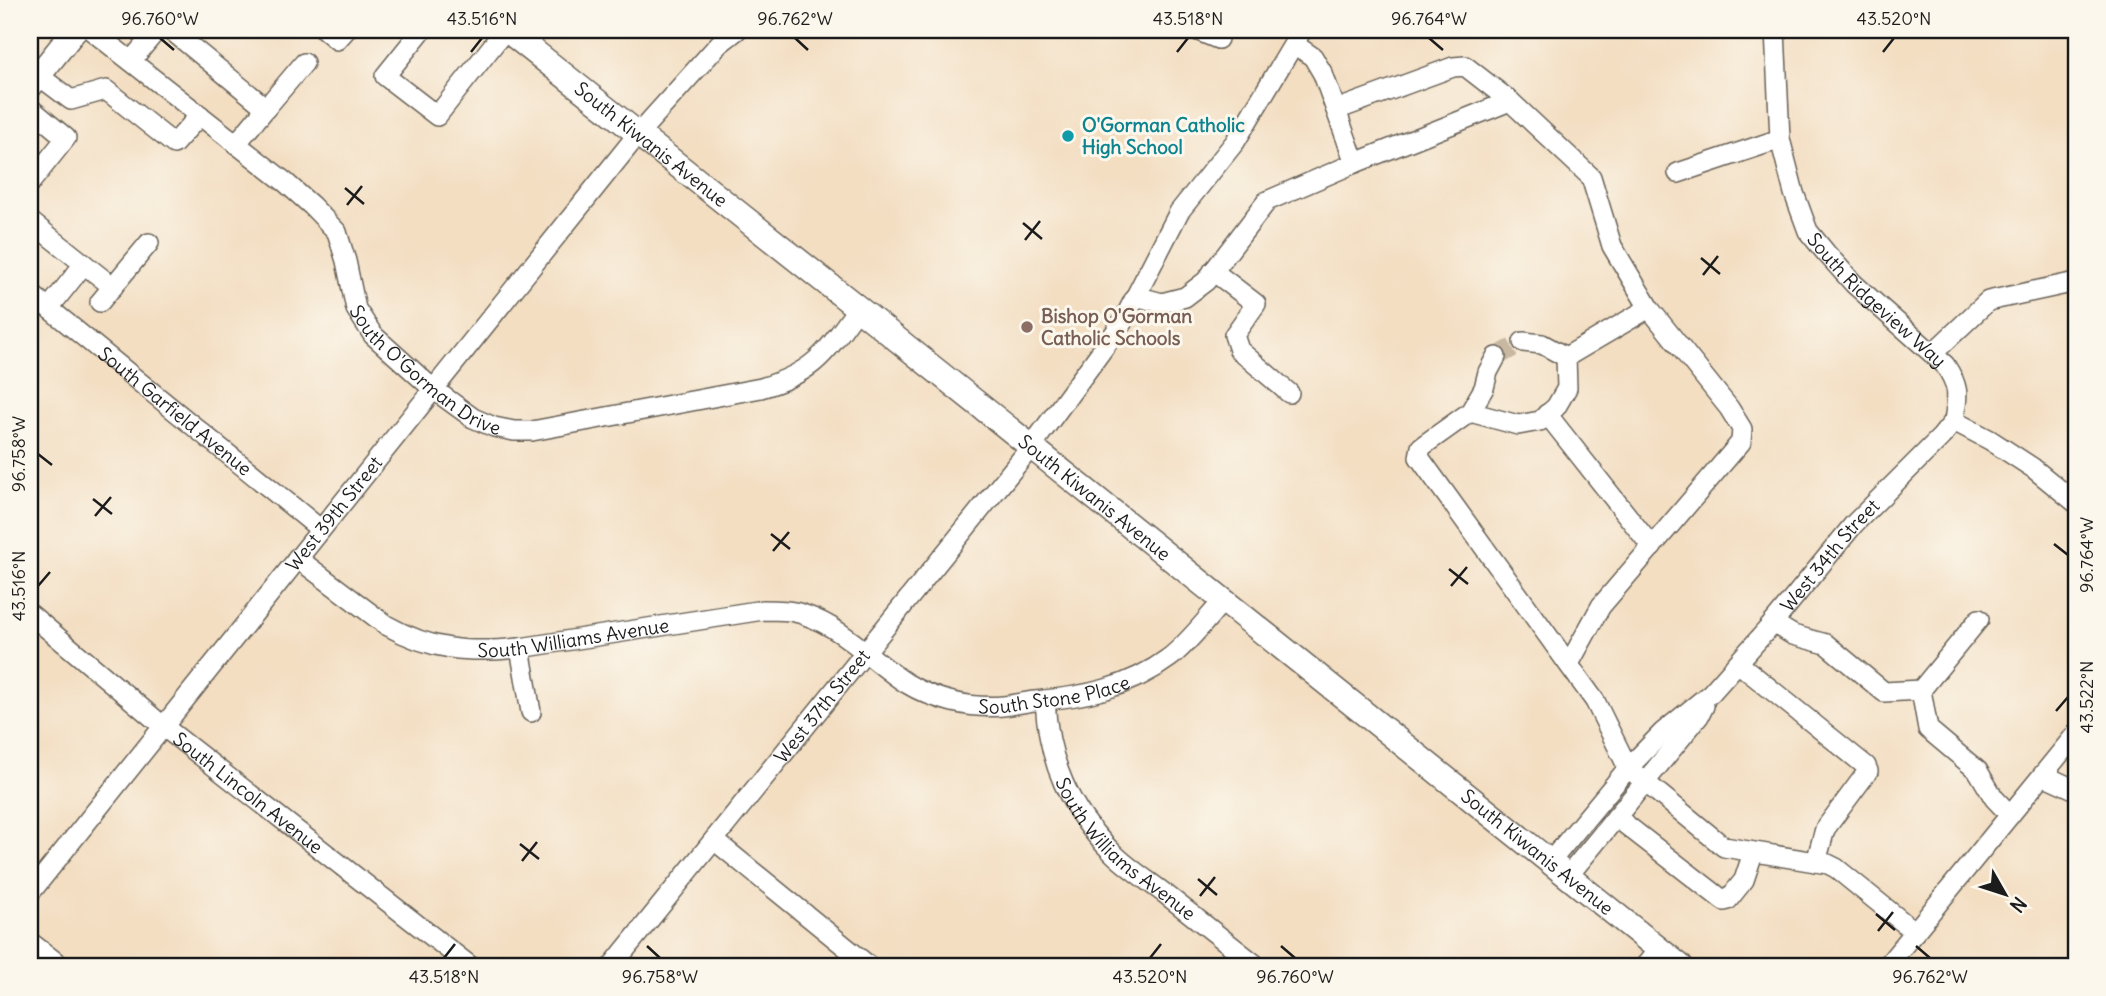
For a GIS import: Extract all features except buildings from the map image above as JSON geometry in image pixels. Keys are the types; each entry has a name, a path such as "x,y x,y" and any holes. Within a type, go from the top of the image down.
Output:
{"main road":[{"path":"32,77 75,30"},
{"name":"South Kiwanis Avenue","path":"517,33 638,134 1559,869 1652,958 1680,966"}],"street":[{"name":"South O'Gorman Drive","path":"91,30 294,190 337,232 356,309 373,335 433,389 473,418 494,427 532,432 779,383 799,374 824,355 858,308"},
{"path":"131,61 157,30"},
{"path":"172,30 265,108"},
{"path":"325,30 337,40 346,30"},
{"path":"422,30 386,76 437,116 517,33"},
{"name":"West 39th Street","path":"30,893 638,134 719,44 737,30"},
{"path":"1196,30 1218,39"},
{"name":"South Ridgeview Way","path":"1775,30 1780,139 1794,193 1808,231 1854,284 1945,365 1955,381 1958,397 1954,421"},
{"path":"1298,37 1323,74 1355,163"},
{"name":"West 37th Street","path":"612,966 1031,447 1122,323 1179,212 1235,142 1298,37"},
{"path":"236,144 304,63"},
{"path":"1336,110 1454,67 1465,66 1510,101 1591,177 1612,246 1649,308 1729,408 1742,429 1741,442 1601,606 1569,664"},
{"path":"32,77 71,100 106,90 174,144 200,115"},
{"path":"1136,296 1162,303 1185,297 1206,281 1267,201 1510,101"},
{"path":"30,108 66,138 30,183"},
{"path":"1678,173 1780,139"},
{"path":"30,220 85,264 107,294 149,243"},
{"path":"49,308 85,264"},
{"path":"1213,271 1256,304 1234,335 1239,350 1289,393"},
{"path":"1933,353 1988,301 2076,282"},
{"name":"South Garfield Avenue","path":"30,295 320,529"},
{"path":"1566,357 1649,308"},
{"path":"1523,342 1542,344 1566,357"},
{"path":"1496,357 1484,388 1470,412 1421,447 1419,457 1595,701 1628,768 1724,847 1828,864 1915,932"},
{"path":"1470,412 1518,425 1540,421 1556,407 1567,388 1566,357"},
{"path":"1548,414 1652,547"},
{"path":"1954,421 2033,468 2076,503"},
{"name":"West 34th Street","path":"1559,869 1628,768 1663,732 1711,693 1773,623 1854,524 1954,421"},
{"name":"South Williams Avenue","path":"297,558 386,625 402,634 450,649 482,651 520,648 763,610 786,610 826,623 864,652"},
{"name":"South Stone Place","path":"864,652 907,683 955,702 977,706 1002,706 1068,699 1094,693 1145,674 1171,656 1224,600"},
{"name":"South Lincoln Avenue","path":"30,614 164,727 470,966"},
{"path":"1773,623 1793,635 1826,644 1884,692 1921,690 1979,619"},
{"path":"520,648 531,712"},
{"path":"1738,663 1866,766 1868,771 1825,829 1816,862"},
{"path":"1921,690 1928,729 1978,772 1994,798 2010,815"},
{"name":"West 34th Street","path":"1559,869 1616,817 1699,716 1711,693"},
{"name":"South Williams Avenue","path":"1045,700 1048,740 1061,780 1075,807 1093,832 1115,855 1256,966"},
{"path":"1887,966 2076,734"},
{"path":"2043,775 2076,790"},
{"path":"1616,817 1724,901 1728,900 1744,880 1753,853"},
{"path":"714,840 869,966"},
{"path":"30,942 61,966"}],"tunnel":[{"path":"1496,357 1523,342"}],"place":[{"name":"O'Gorman Catholic High School","path":"1068,136"},
{"name":"Bishop O'Gorman Catholic Schools","path":"1027,327"}]}
